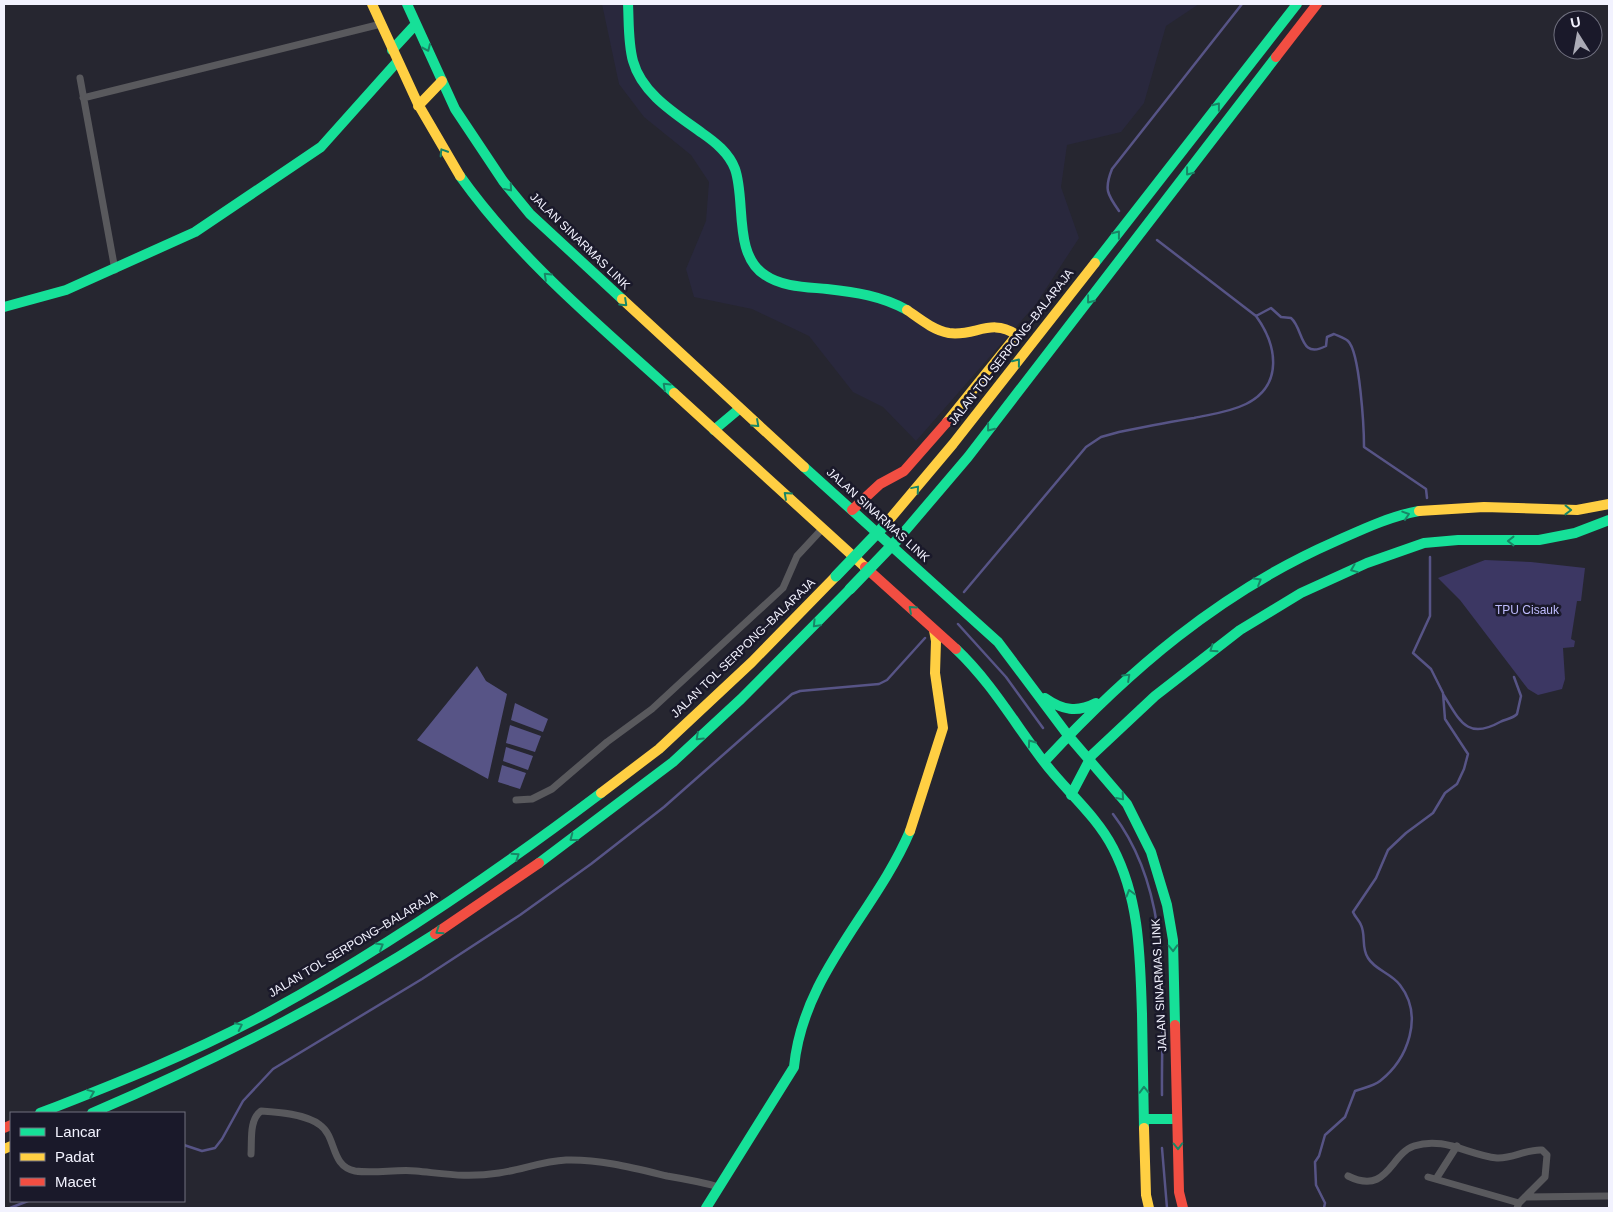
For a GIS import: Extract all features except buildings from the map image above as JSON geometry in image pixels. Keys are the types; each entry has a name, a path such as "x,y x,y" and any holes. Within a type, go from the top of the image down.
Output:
{"main road":[{"path":"372,4 418,106 451,164 477,201 506,235 544,273 823,528"},
{"name":"JALAN SINARMAS LINK","path":"407,4 455,109 478,147 530,214 739,409 998,642 1068,735 1127,803 1160,875 1169,909 1173,940 1179,1192 1183,1208"},
{"path":"628,4 630,45 637,74 643,86 722,148 730,158 734,170 747,253 750,262 763,274 782,283 874,297 899,305 925,323 950,334 993,326 1009,327 1017,335 962,405 904,471 880,484 852,510"},
{"name":"JALAN TOL SERPONG–BALARAJA","path":"43,1112 142,1072 268,1012 407,930 512,859 659,749 752,662 884,526 953,444 1297,4"},
{"path":"95,1112 150,1090 277,1029 418,946 540,863 671,763 766,676 899,538 968,457 1317,4"},
{"path":"1261,77 1328,4"},
{"path":"392,50 416,24"},
{"path":"4,307 66,290 116,270 195,232 321,147 397,62"},
{"path":"418,106 442,81"},
{"path":"714,430 739,409"},
{"path":"1044,762 1068,735 1108,696 1182,631 1228,598 1278,568 1330,543 1377,524 1416,512 1451,507 1574,510 1609,504"},
{"path":"1072,795 1089,760 1152,698 1202,656 1246,625 1293,597 1343,573 1424,544 1453,540 1514,542 1548,540 1579,532 1609,520"},
{"name":"JALAN SINARMAS LINK","path":"823,528 972,664 997,693 1044,762 1106,836 1128,886 1136,916 1140,943 1146,1195 1149,1208"},
{"path":"706,1208 794,1067 793,1047 810,1000 894,865 912,828 943,728 944,715 934,663 938,642 934,629"},
{"path":"1038,693 1058,708 1070,711 1086,709 1108,696"},
{"path":"1144,1119 1178,1119"}],"street":[{"path":"83,98 381,24"},
{"path":"80,78 116,270"},
{"path":"516,800 532,799 552,789 672,691 783,588 797,556 823,528"},
{"path":"251,1154 254,1121 256,1115 262,1110 310,1119 321,1125 328,1136 336,1158 344,1166 356,1171 390,1173 415,1171 440,1175 467,1176 499,1173 568,1160 636,1168 719,1187"},
{"path":"1348,1176 1358,1181 1377,1179 1410,1148 1427,1143 1457,1146 1497,1158 1536,1149 1545,1152 1547,1155 1545,1177 1518,1205 1428,1177"},
{"path":"1436,1179 1457,1146"},
{"path":"1525,1197 1609,1196"}],"shaded area":[{"path":"602,4 1199,4 1166,26 1144,103 1121,132 1067,145 1061,187 1079,238 1036,304 916,441 883,407 853,392 809,336 752,309 694,297 686,269 706,221 709,182 691,155 644,117 619,84"},
{"path":"477,666 486,681 507,694 488,779 417,740"},
{"path":"515,703 548,719 543,732 511,720"},
{"path":"510,725 541,736 535,752 506,743"},
{"path":"506,747 533,756 528,770 503,761"},
{"path":"502,765 526,773 520,789 498,782"}],"green space":[{"name":"TPU Cisauk","path":"1485,560 1531,562 1585,568 1581,601 1577,601 1571,639 1575,641 1574,647 1563,648 1565,679 1562,689 1538,695 1528,689 1460,600 1438,578"}],"waterway":[{"path":"1119,211 1109,196 1108,191 1108,182 1112,169 1242,4"},
{"path":"964,592 1086,447 1101,437 1119,432 1234,409 1258,396 1267,386 1273,364 1272,352 1269,339 1256,316 1157,240"},
{"path":"1256,316 1271,308 1281,317 1291,318 1306,346 1311,349 1326,346 1327,337 1334,334 1348,341 1356,360 1362,408 1364,447 1426,489 1427,498"},
{"path":"1324,1208 1325,1203 1316,1185 1315,1162 1319,1156 1325,1135 1345,1117 1355,1091 1378,1083 1390,1072 1405,1049 1412,1023 1407,997 1400,985 1392,977 1375,966 1368,958 1362,929 1353,912 1376,878 1388,850 1406,833 1433,813 1445,793 1457,784 1468,754 1445,719 1443,693 1431,669 1413,653 1430,616 1430,557"},
{"path":"958,624 1006,677 1043,728"},
{"path":"185,1145 202,1151 215,1148 243,1101 273,1069 422,979 520,915 591,864 664,807 792,694 800,691 879,684 887,680 925,638"},
{"path":"1443,694 1459,719 1465,724 1471,728 1488,727 1517,714 1521,696 1514,677"},
{"path":"1113,814 1133,845 1146,878 1155,913 1160,949 1162,986 1162,1095"},
{"path":"1162,1148 1167,1208"},
{"path":"10,1208 25,1202"}],"traffic: fast":[{"path":"407,4 455,109 503,181 530,214 622,299"},
{"path":"628,4 631,54 637,73 644,84 671,111 717,144 735,169 740,196 744,241 748,254 755,266 765,275 779,282 795,286 868,295 888,301 907,310"},
{"path":"1095,263 1297,4"},
{"path":"392,50 416,24"},
{"path":"899,538 968,457 1276,57"},
{"path":"4,307 66,290 195,232 321,147 397,62"},
{"path":"460,176 483,207 534,263 674,393"},
{"path":"714,430 739,409"},
{"path":"804,467 998,642 1067,734 1127,804 1151,852 1167,905 1173,940 1175,1025"},
{"path":"1044,762 1109,696 1178,637 1214,610 1292,562 1376,524 1397,516 1419,511"},
{"path":"1071,795 1092,755 1155,696 1240,630 1301,593 1367,563 1424,543 1458,540 1539,540 1575,533 1609,520"},
{"path":"836,576 884,526"},
{"path":"850,589 899,538"},
{"path":"539,863 673,762 741,699 850,589"},
{"path":"956,649 992,689 1033,748 1098,825 1113,848 1122,868 1134,908 1139,950 1144,1128"},
{"path":"1045,698 1057,705 1070,709 1082,708 1096,703"},
{"path":"42,1112 185,1054 269,1012 397,936 480,881 601,793"},
{"path":"706,1208 794,1067 800,1034 811,1002 825,973 895,861 910,831"},
{"path":"94,1112 267,1031 394,960 435,934"},
{"path":"1144,1119 1177,1119"}],"traffic: slow":[{"path":"372,4 418,104 460,176"},
{"path":"418,106 442,81"},
{"path":"884,526 953,444 1095,263"},
{"path":"622,299 804,467"},
{"path":"907,310 943,332 958,333 999,328 1017,335 947,422"},
{"path":"674,393 865,567"},
{"path":"1419,511 1484,507 1577,510 1609,504"},
{"path":"601,793 659,749 752,662 836,576"},
{"path":"910,831 943,728 935,673 936,641 934,630"},
{"path":"1144,1128 1146,1195 1149,1208"},
{"path":"4,1149 10,1146"}],"traffic: jam":[{"path":"1276,57 1317,4"},
{"path":"852,510 880,484 904,471 947,422"},
{"path":"865,567 956,649"},
{"path":"435,934 539,863"},
{"path":"1175,1025 1179,1192 1183,1208"},
{"path":"4,1128 10,1125"}]}
